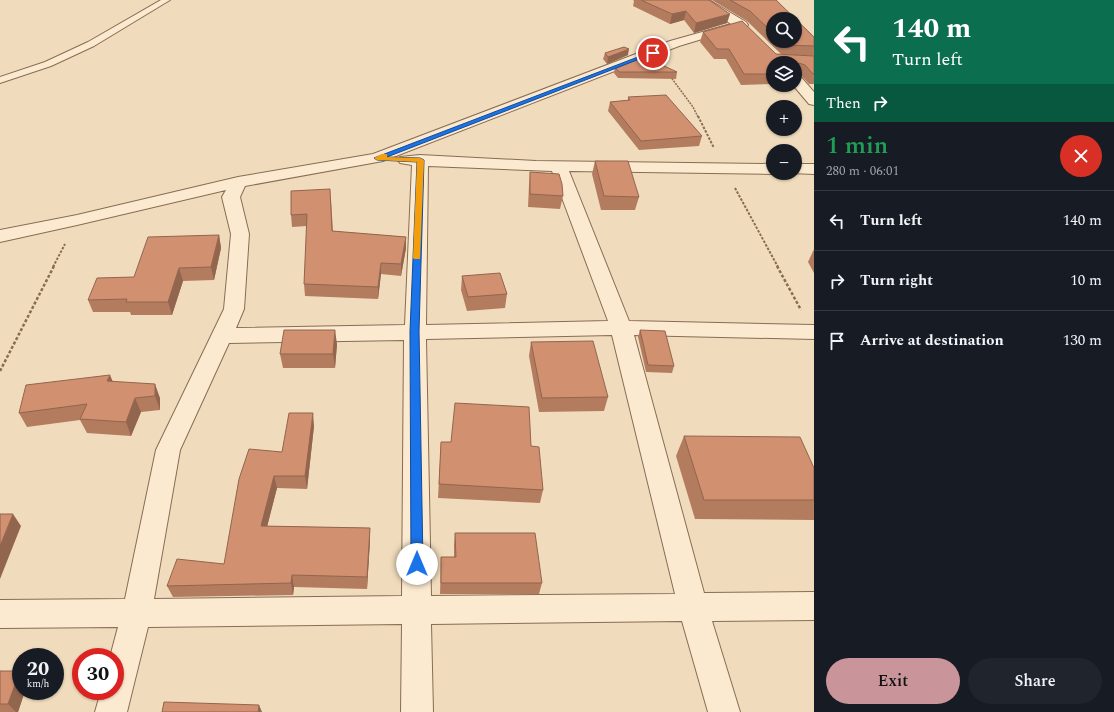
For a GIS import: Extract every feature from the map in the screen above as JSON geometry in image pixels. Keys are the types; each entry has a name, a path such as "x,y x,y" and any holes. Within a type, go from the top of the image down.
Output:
{"street":[{"path":"0,236 77,220 238,182 377,158 653,53 669,45 713,32 747,30 701,0"},
{"path":"802,87 814,101"},
{"path":"377,158 559,167 766,169"},
{"path":"417,712 415,331 420,160"},
{"path":"559,167 621,328 693,607 724,712"},
{"path":"802,169 814,169"},
{"path":"111,712 137,613 168,450 234,309 240,234 231,197 238,182"},
{"path":"222,336 621,328 813,333"},
{"path":"0,614 814,606"}],"lane":[{"path":"0,80 48,64 91,44 166,0"}],"path":[{"path":"653,53 693,107 724,169 813,333"},
{"path":"0,371 77,220"}],"building":[{"path":"641,0 709,0 730,14 696,23 686,11 672,14"},
{"path":"730,0 776,0 788,12 766,12 766,26 750,11"},
{"path":"742,21 766,44 766,48 770,48 776,54 814,56 814,74 802,64 802,56 766,56 766,74 744,74 729,49 717,49 703,32"},
{"path":"802,25 814,37 814,46 802,46"},
{"path":"624,47 629,49 608,57 605,53"},
{"path":"643,56 677,72 619,72 615,67"},
{"path":"666,95 702,136 641,141 610,102 630,100 628,97"},
{"path":"595,161 628,161 639,197 604,196"},
{"path":"530,172 559,174 563,196 530,194"},
{"path":"330,189 332,231 406,237 401,264 381,263 378,287 304,284 307,214 291,215 291,191"},
{"path":"219,235 211,267 179,268 168,302 126,302 127,299 88,300 97,278 134,277 148,237"},
{"path":"500,273 507,294 468,297 462,276"},
{"path":"284,330 335,330 333,354 280,354"},
{"path":"640,330 665,331 674,366 648,365"},
{"path":"593,341 608,397 542,398 531,342"},
{"path":"110,375 107,381 155,384 155,396 135,398 126,422 80,419 87,404 19,413 26,385"},
{"path":"455,403 529,407 531,446 539,447 543,490 439,484 441,442 451,442"},
{"path":"289,413 313,413 305,476 274,476 261,526 370,528 367,577 292,575 291,583 167,586 177,559 224,564 239,479 249,449 282,452"},
{"path":"684,436 800,437 814,468 814,500 704,500"},
{"path":"0,514 13,514 0,546"},
{"path":"455,533 535,533 542,583 441,583 441,557 456,557"},
{"path":"0,671 12,671 12,693 8,704 0,704"},
{"path":"164,702 259,705 258,712 162,712"}],"slow traffic":[{"path":"384,155 377,158 420,160 417,258"}],"route":[{"path":"417,564 415,331 420,160 377,158 653,53"}]}
